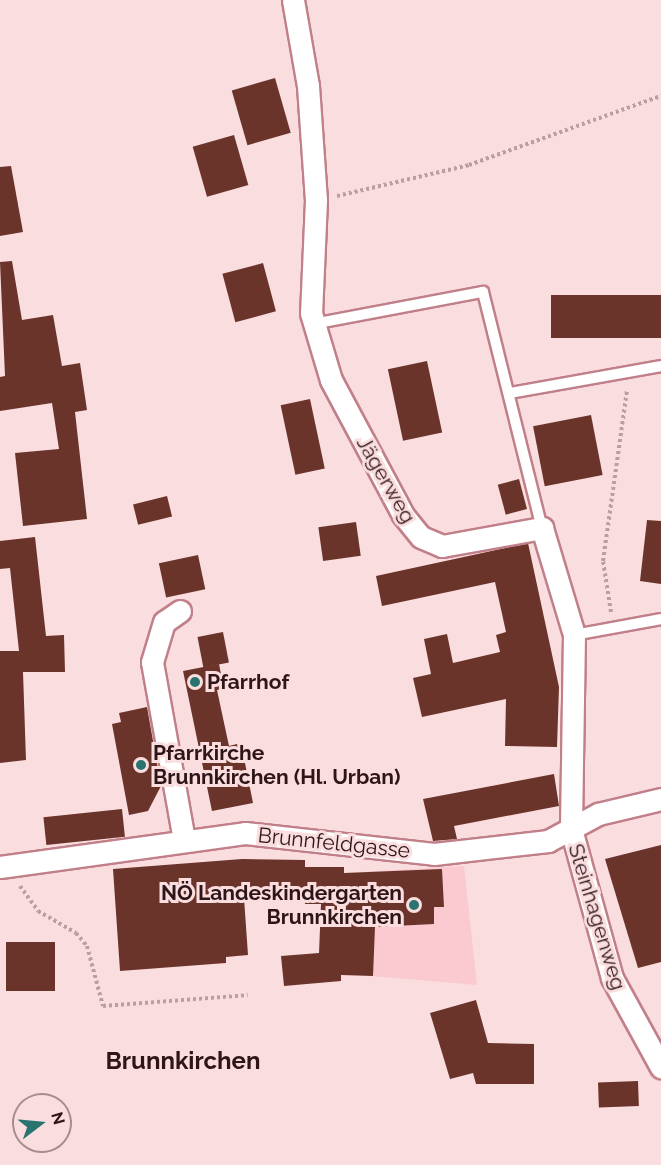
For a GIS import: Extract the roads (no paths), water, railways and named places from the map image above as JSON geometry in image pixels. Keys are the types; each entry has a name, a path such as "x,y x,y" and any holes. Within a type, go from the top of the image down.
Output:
{"street":[{"name":"Jägerweg","path":"293,0 308,86 316,200 313,324 331,380 403,515 421,537 442,546 542,528"},
{"path":"542,528 574,635 571,829"},
{"path":"180,611 164,622 152,662 184,840"},
{"name":"Brunnfeldgasse","path":"6,866 245,833 434,854 548,841 598,814 661,799"},
{"name":"Steinhagenweg","path":"571,829 612,978 661,1067"}],"lane":[{"path":"313,324 483,292 542,528"},
{"path":"510,393 661,366"},
{"path":"574,635 661,619"}],"place":[{"name":"Pfarrhof","path":"195,682"},
{"name":"Pfarrkirche Brunnkirchen (Hl. Urban)","path":"141,765"},
{"name":"NÖ Landeskindergarten Brunnkirchen","path":"414,905"}],"district":[{"name":"Brunnkirchen","path":"183,1061"}]}
